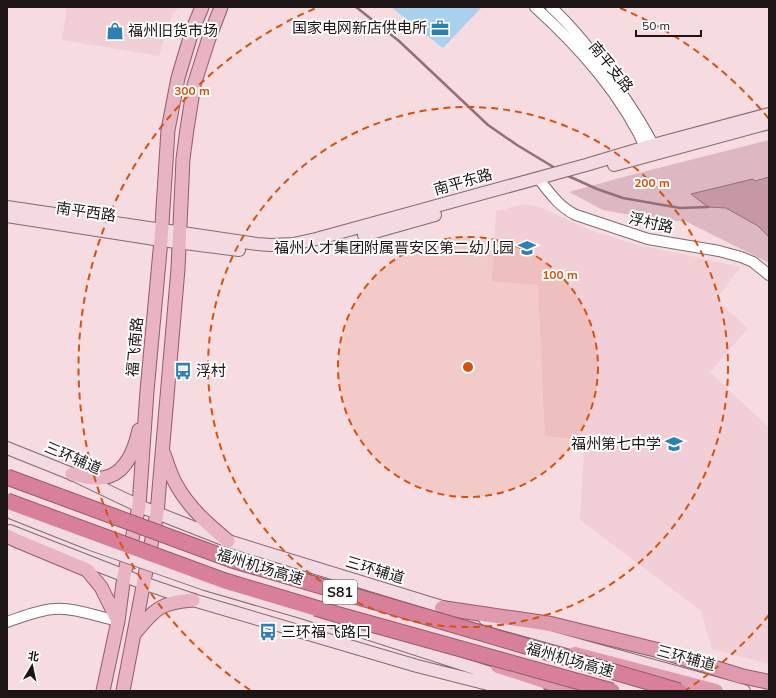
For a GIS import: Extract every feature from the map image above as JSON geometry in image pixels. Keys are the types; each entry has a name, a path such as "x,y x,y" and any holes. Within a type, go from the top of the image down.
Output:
{"highway":[{"name":"福州机场高速","path":"7,477 232,560 679,691"},
{"name":"福州机场高速","path":"7,501 225,582 612,691"},
{"path":"442,608 551,624 657,650 741,676 769,682"},
{"path":"339,615 575,691"},
{"path":"473,631 598,659 716,691"}],"main road":[{"name":"福飞南路","path":"103,691 118,621 124,576 139,506 147,391 161,235 165,152 172,102 184,56 202,7"},
{"path":"123,691 157,513 180,237 183,159 194,85 221,7"},
{"name":"南平东路","path":"161,235 180,237 257,252 299,251 397,226 545,180 769,114"},
{"name":"南平东路","path":"651,150 769,123"},
{"name":"南平西路","path":"7,207 161,235"},
{"name":"南平西路","path":"7,216 161,235"},
{"path":"72,474 94,478 109,476 123,468 132,454 147,391"},
{"name":"三环辅道","path":"7,448 72,474 139,506 228,542 442,608 744,691"},
{"path":"162,449 177,486 188,502 200,517 228,542"},
{"path":"7,511 88,543 198,582 308,614 406,645 524,684 538,691"},
{"path":"7,530 124,576 193,600 417,666 516,691"},
{"path":"7,536 87,570 101,587 118,621"},
{"path":"134,635 154,611 162,606 179,601 193,600"}],"street":[{"name":"南平支路","path":"535,7 562,32 600,75 630,116 651,150"},
{"name":"南平支路","path":"551,7 598,59 636,113 651,150"},
{"name":"浮村路","path":"545,180 563,208 580,217 648,239 734,255 753,262 769,275"},
{"path":"7,622 41,611 60,609 118,621"}],"shaded area":[{"name":"福州旧货市场","path":"67,7 182,7 174,12 159,56 62,40"},
{"path":"769,140 769,177 754,181 753,179 692,194 714,208 726,208 758,226 769,237 769,263 685,221 663,221 603,210 569,192 627,176"},
{"path":"769,177 769,237 758,226 726,208 708,207 691,194 753,179 755,181"},
{"name":"福州第七中学","path":"521,205 530,205 543,208 589,230 638,245 740,267 716,300 748,328 710,372 769,428 769,664 712,649 701,611 580,520 584,449 576,439 545,436 538,285 492,281 496,211"}],"building":[{"name":"国家电网新店供电所","path":"391,7 482,7 443,48"}],"waterway":[{"path":"356,7 399,41 488,125 555,168"},
{"path":"566,175 597,189 623,198 680,208 708,207"}],"place":[{"name":"国家电网新店供电所","path":"440,28"},
{"name":"福州旧货市场","path":"115,31"},
{"name":"福州人才集团附属晋安区第二幼儿园","path":"527,248"},
{"name":"浮村","path":"183,371"},
{"name":"福州第七中学","path":"674,444"},
{"name":"三环福飞路口","path":"268,632"}]}
